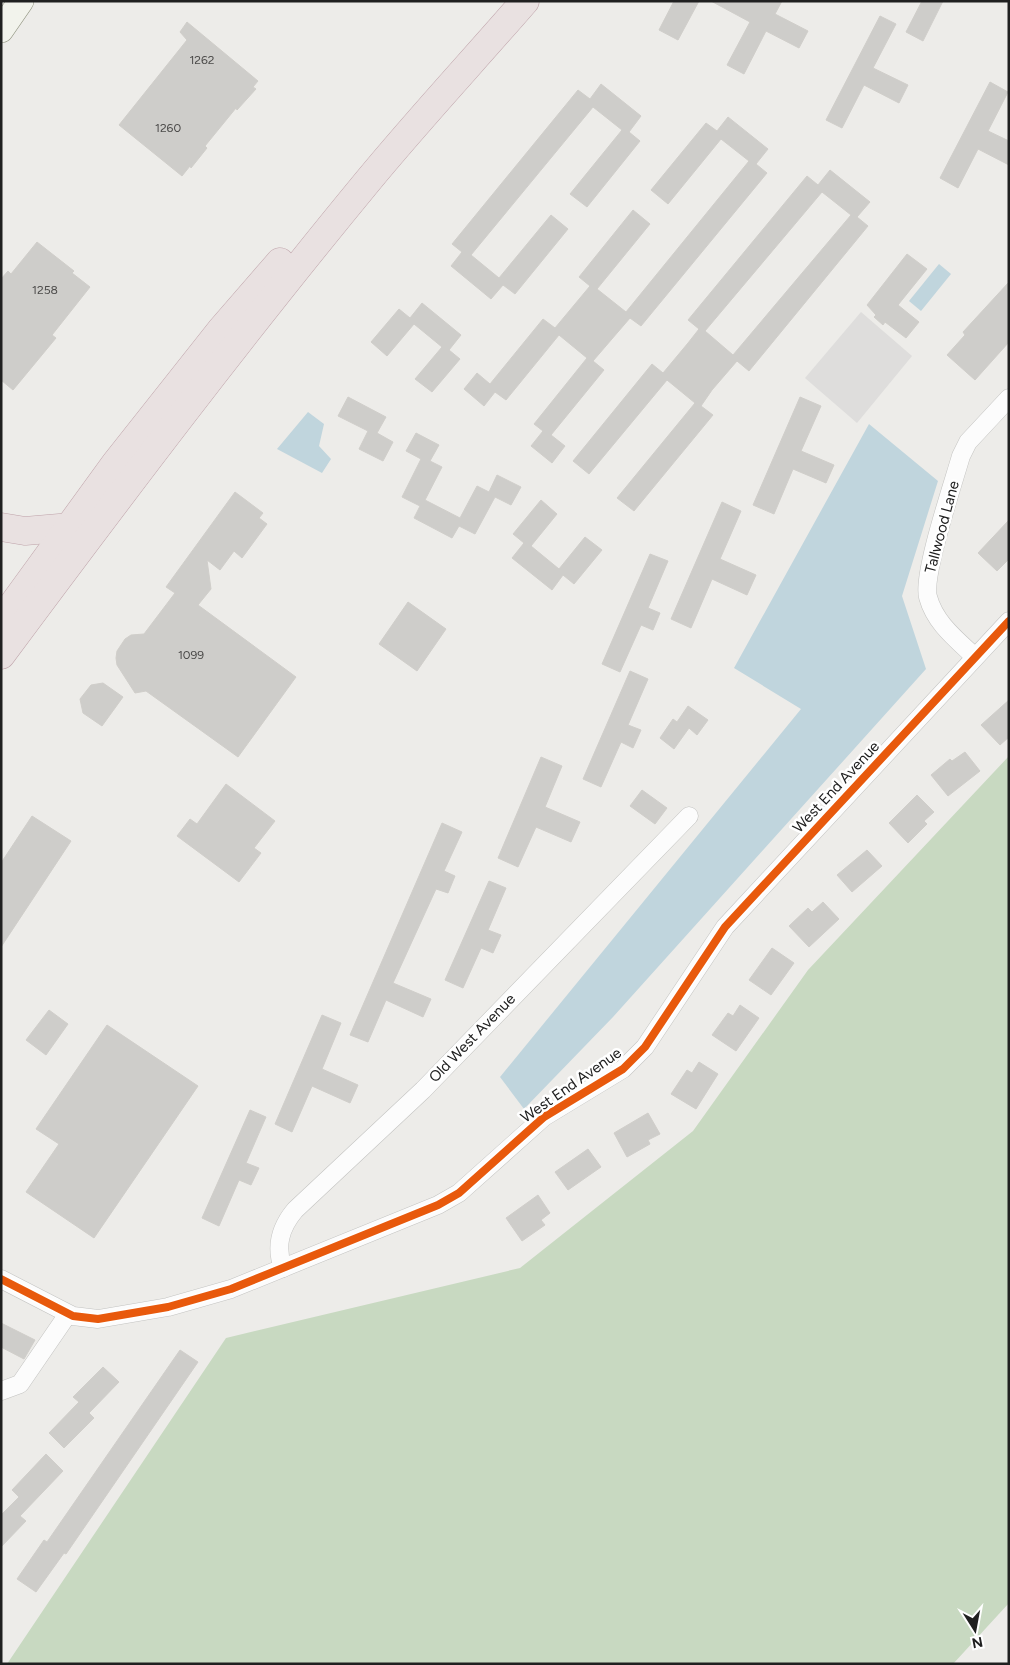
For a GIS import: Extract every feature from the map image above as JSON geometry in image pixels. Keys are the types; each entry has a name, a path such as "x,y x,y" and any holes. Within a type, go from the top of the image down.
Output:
{"highway":[{"path":"1,621 71,527 114,464 221,330 504,1"},
{"path":"1,656 141,466 242,338 368,181 525,1"},
{"path":"1,527 25,531 71,527"}],"street":[{"path":"1,30 21,1"},
{"name":"Tallwood Lane","path":"974,657 936,617 928,596 928,572 961,456 968,442 1009,398"},
{"name":"West End Avenue","path":"1,1279 68,1314 98,1319 168,1307 231,1289 438,1205 459,1193 544,1117 623,1069 645,1047 725,927 1009,621"},
{"name":"Old West Avenue","path":"283,1268 278,1257 280,1235 286,1221 295,1210 423,1090 689,816"},
{"path":"1,1392 20,1384 68,1314"}],"green space":[{"path":"1009,756 1009,1603 953,1664 7,1664 226,1338 520,1268 693,1131 808,970"}],"shaded area":[{"path":"861,312 912,356 857,423 805,378"}],"water":[{"path":"939,264 951,274 921,311 909,301"},
{"path":"308,412 324,424 319,446 331,459 322,473 277,449"},
{"path":"869,424 938,481 902,596 926,669 613,1017 524,1109 500,1077 801,709 734,668"}],"building":[{"path":"674,1 699,1 678,40 659,30"},
{"path":"711,1 782,1 775,14 808,31 799,48 766,31 744,74 727,65 750,22"},
{"path":"922,1 943,1 923,41 906,32"},
{"path":"880,16 896,24 873,68 908,85 899,103 864,85 842,128 826,120"},
{"path":"187,22 258,81 253,87 256,89 237,110 236,108 205,146 207,148 182,176 119,125 187,40 180,32"},
{"path":"990,82 1008,92 988,131 1009,141 1009,165 978,149 958,188 940,178"},
{"path":"601,84 641,116 629,132 640,141 587,207 570,194 622,130 593,107 471,255 499,278 551,215 568,229 515,294 503,285 491,299 451,266 462,252 452,244 578,90 590,99"},
{"path":"728,117 768,149 756,164 767,173 641,326 630,318 593,361 604,370 551,435 565,446 552,463 531,446 543,431 534,424 587,358 559,335 506,400 495,392 484,406 464,389 477,373 490,384 543,319 555,328 590,286 579,277 633,210 650,224 597,289 626,312 749,161 721,139 668,204 651,190 706,123 717,131"},
{"path":"830,170 870,202 857,217 868,226 749,371 737,361 712,390 701,406 713,415 634,511 617,498 695,403 667,380 589,474 573,461 652,364 663,373 688,343 699,329 688,320 807,176 818,185","holes":["822,192 851,215 733,355 705,331"]},
{"path":"37,242 74,271 72,273 90,287 52,335 56,338 13,390 1,380 1,279 8,271 11,274"},
{"path":"907,254 927,269 898,305 919,322 906,338 885,322 883,325 874,317 876,315 867,305"},
{"path":"1009,282 1009,342 975,380 947,355 965,335 963,332"},
{"path":"422,303 461,335 449,350 460,359 432,392 415,379 442,347 414,324 387,356 371,342 399,309 410,318"},
{"path":"348,397 386,417 377,433 393,442 383,461 359,449 368,431 338,416"},
{"path":"800,397 821,406 801,451 834,465 826,483 793,469 774,514 753,505"},
{"path":"416,433 439,445 430,461 442,467 425,500 460,518 477,486 489,492 497,475 521,487 511,505 495,497 475,534 459,526 452,538 414,518 420,506 402,497 421,459 406,451"},
{"path":"235,492 263,513 259,518 267,524 242,558 234,551 220,570 207,560 211,589 198,605 296,677 238,757 146,691 135,693 117,665 116,658 117,651 125,639 131,635 144,634 175,593 166,587"},
{"path":"541,500 557,514 531,546 559,569 585,537 602,550 574,584 563,575 552,590 512,558 524,543 513,534"},
{"path":"722,502 741,511 720,559 756,575 747,595 712,579 691,628 671,619"},
{"path":"1009,520 1009,559 997,571 978,553"},
{"path":"650,554 668,561 648,608 660,613 653,630 641,625 620,672 602,664"},
{"path":"408,602 446,629 417,671 379,644"},
{"path":"630,671 648,679 628,725 641,730 633,748 621,742 601,787 583,779"},
{"path":"103,683 123,697 102,726 83,713 80,699 91,685"},
{"path":"1009,700 1009,737 1000,745 981,725"},
{"path":"688,706 708,720 697,735 689,728 674,749 660,738 673,719 677,722"},
{"path":"965,752 980,771 948,796 931,775 950,759 952,761"},
{"path":"541,757 562,766 545,807 580,822 571,842 536,827 518,867 498,858"},
{"path":"226,784 275,821 254,848 261,853 239,882 177,836 190,819 197,824"},
{"path":"642,790 667,808 655,824 630,806"},
{"path":"917,795 934,812 924,821 927,824 908,843 889,823"},
{"path":"32,816 71,841 1,947 1,863"},
{"path":"442,823 462,832 444,871 455,876 448,893 436,889 393,983 431,999 423,1017 386,1000 368,1042 350,1035"},
{"path":"867,850 882,866 852,892 837,875"},
{"path":"489,881 506,888 488,930 501,935 493,953 481,948 463,988 445,980"},
{"path":"823,902 839,919 809,947 789,926 808,908 812,912"},
{"path":"772,948 794,963 771,995 749,980"},
{"path":"740,1005 759,1018 736,1051 712,1035 728,1013 733,1016"},
{"path":"49,1010 68,1024 46,1055 26,1040"},
{"path":"322,1015 341,1023 322,1069 358,1085 350,1103 312,1086 292,1132 275,1124"},
{"path":"107,1025 198,1086 94,1238 26,1192 59,1144 36,1129"},
{"path":"699,1062 718,1074 696,1109 671,1094 687,1070 692,1073"},
{"path":"250,1110 266,1117 246,1163 259,1168 251,1185 239,1180 219,1226 202,1218"},
{"path":"648,1113 660,1134 648,1140 650,1144 627,1157 614,1133"},
{"path":"588,1149 601,1167 568,1190 555,1172"},
{"path":"538,1195 550,1213 541,1220 545,1225 522,1241 506,1218"},
{"path":"1,1323 35,1340 24,1359 1,1347"},
{"path":"180,1350 198,1362 66,1554 64,1553 36,1592 17,1579 44,1540 47,1542"},
{"path":"103,1367 119,1382 89,1413 94,1418 64,1448 49,1433 79,1402 73,1397"},
{"path":"46,1454 63,1471 20,1516 26,1521 1,1547 1,1515 19,1497 12,1490"}],"cycle path":[{"path":"1,1279 73,1316 98,1319 168,1307 231,1289 438,1205 459,1193 544,1117 623,1069 645,1047 725,927 1009,621"}]}
